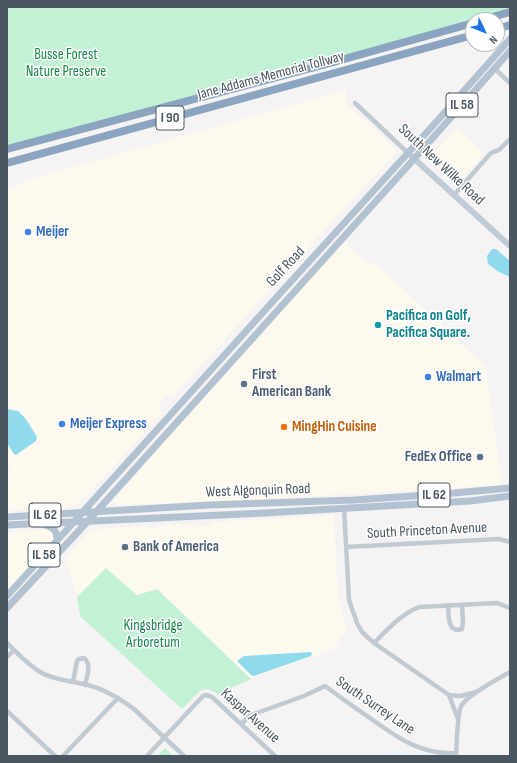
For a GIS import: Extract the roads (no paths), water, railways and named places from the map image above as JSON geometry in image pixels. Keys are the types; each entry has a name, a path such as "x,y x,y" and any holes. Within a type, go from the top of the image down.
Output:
{"highway":[{"name":"Jane Addams Memorial Tollway","path":"7,149 330,63 465,25"},
{"name":"Jane Addams Memorial Tollway","path":"7,163 465,37"}],"main road":[{"name":"Golf Road","path":"82,514 510,39"},
{"name":"Golf Road","path":"88,521 414,159 510,50"},
{"name":"South New Wilke Road","path":"408,153 510,246"},
{"name":"West Algonquin Road","path":"7,517 82,514 209,505 344,500 510,488"},
{"name":"West Algonquin Road","path":"7,525 470,501 510,496"},
{"name":"IL 58","path":"7,596 82,514"},
{"name":"IL 58","path":"7,608 88,521"},
{"path":"38,523 51,527 55,530 57,541"}],"street":[{"path":"494,68 510,83"},
{"name":"South New Wilke Road","path":"355,103 408,153"},
{"path":"454,195 490,154 499,150 510,139"},
{"path":"344,500 349,600 357,623 362,632 374,643 449,695 460,696 477,692"},
{"name":"South Princeton Avenue","path":"346,547 498,539 510,542"},
{"path":"374,643 394,623 408,612 419,607 497,603 510,608"},
{"path":"448,605 450,626 457,631 462,629 462,605"},
{"path":"7,643 33,667 43,674 98,688 118,698 134,709 184,756"},
{"path":"7,657 14,650"},
{"path":"73,682 77,661 84,658 87,660 89,665 85,684"},
{"path":"456,755 462,706 477,692 510,672"},
{"name":"South Surrey Lane","path":"241,724 251,715 304,696 325,686 398,739 429,752 456,755"},
{"name":"Kaspar Avenue","path":"164,737 203,696 207,695 212,697 275,756"},
{"path":"449,695 459,721"},
{"path":"63,756 118,698"},
{"path":"7,711 56,756"},
{"path":"147,756 164,737"}],"water":[{"path":"492,249 496,249 510,261 510,277 499,272 488,264 487,256"},
{"path":"7,409 18,411 26,419 37,437 36,441 16,455 7,443"},
{"path":"311,652 311,656 254,676 251,675 237,661 244,656"}],"place":[{"name":"Meijer","path":"28,232"},
{"name":"Pacifica on Golf, Pacifica Square.","path":"378,325"},
{"name":"Walmart","path":"428,377"},
{"name":"First American Bank","path":"244,384"},
{"name":"Meijer Express","path":"62,424"},
{"name":"MingHin Cuisine","path":"284,427"},
{"name":"FedEx Office","path":"480,457"},
{"name":"Bank of America","path":"125,547"}],"park label":[{"name":"Busse Forest Nature Preserve","path":"66,64"},
{"name":"Kingsbridge Arboretum","path":"153,634"}]}
